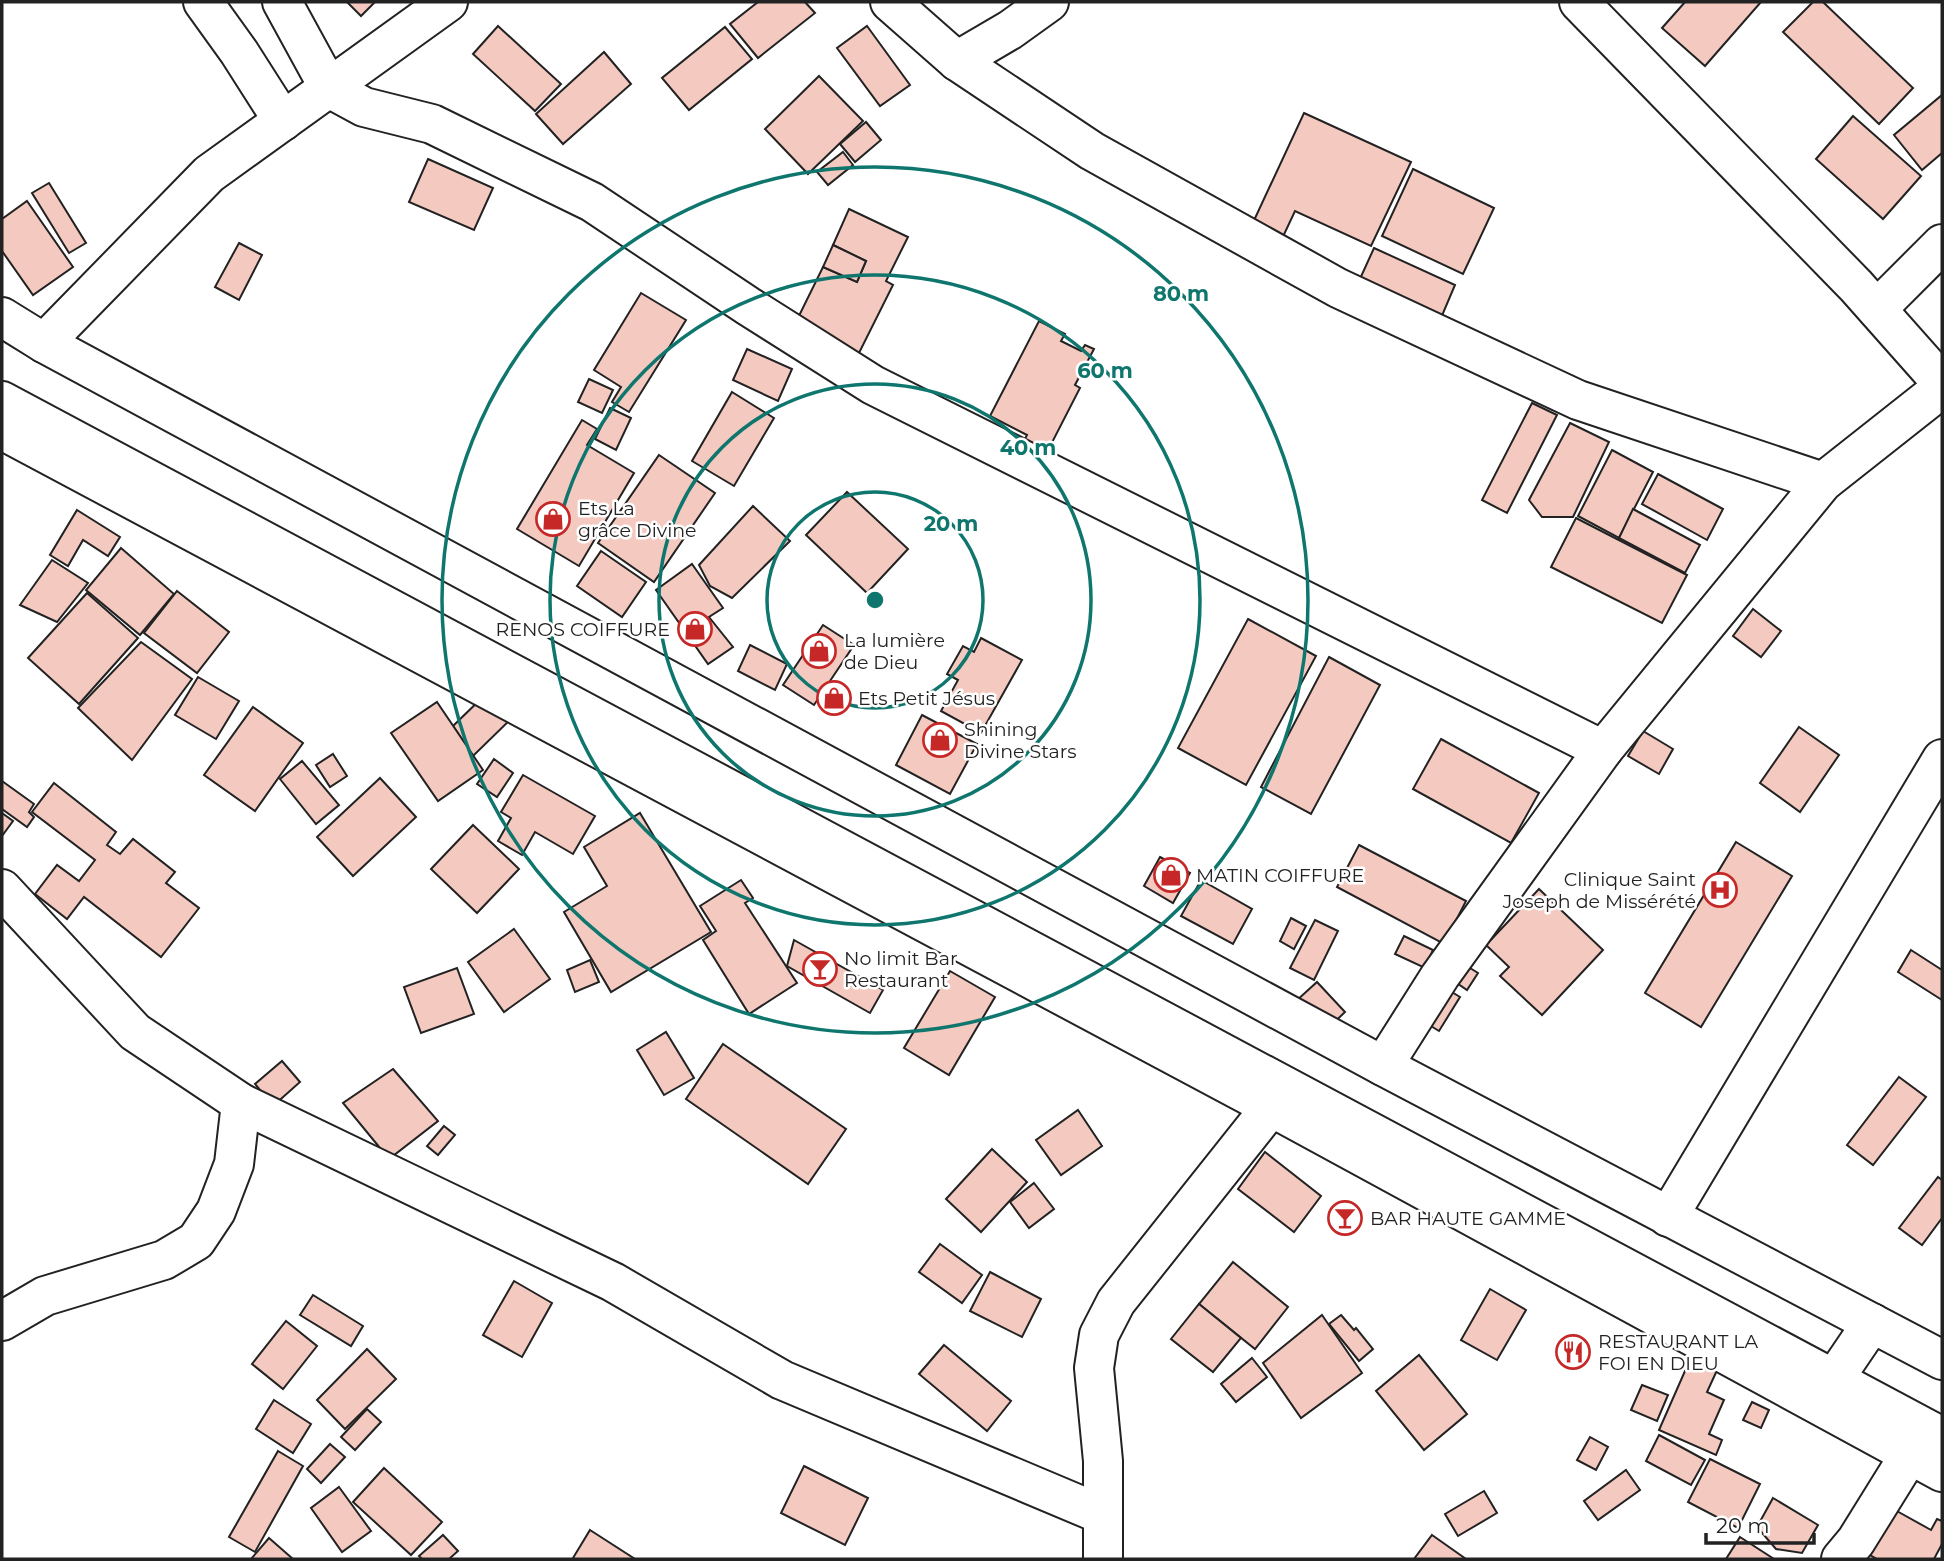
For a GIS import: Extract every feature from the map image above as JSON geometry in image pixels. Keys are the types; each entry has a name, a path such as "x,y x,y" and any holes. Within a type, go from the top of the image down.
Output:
{"main road":[{"path":"203,2 283,121"},
{"path":"282,2 329,88 364,107 432,124 592,202 873,385 1603,750"},
{"path":"44,343 209,174 448,2"},
{"path":"890,2 957,61 1092,150 1338,288 1578,400 1823,482"},
{"path":"957,61 1010,30 1049,2"},
{"path":"1383,1066 1440,976 1603,750 1823,482 1942,386 1877,309 1579,2"},
{"path":"1877,309 1942,244"},
{"path":"2,317 44,343 1383,1066 1942,1360"},
{"path":"2,401 1285,1100 1926,1445"},
{"path":"2,430 1285,1100 1834,1379 1926,1445 1942,1472"},
{"path":"1668,1217 1942,759"},
{"path":"2,889 135,1032 241,1103 613,1282 782,1380 1103,1516"},
{"path":"1103,1559 1103,1461 1094,1368 1099,1335 1116,1302 1285,1100"},
{"path":"2,1321 45,1296 164,1260 196,1241 216,1211 234,1164 241,1103"},
{"path":"1834,1379 1872,1323"},
{"path":"1841,1559 1926,1445"}],"building":[{"path":"347,2 375,2 361,16"},
{"path":"758,2 805,2 815,13 758,58 730,24"},
{"path":"1685,2 1761,2 1705,66 1662,28"},
{"path":"1813,2 1823,2 1913,88 1879,124 1783,32"},
{"path":"498,26 561,84 535,111 473,54"},
{"path":"867,26 910,85 880,106 837,48"},
{"path":"725,27 752,59 689,110 662,78"},
{"path":"604,52 631,84 563,144 536,114"},
{"path":"819,76 863,121 808,174 765,129"},
{"path":"1942,95 1942,153 1922,170 1894,135"},
{"path":"1304,113 1411,162 1371,246 1295,211 1280,243 1250,229"},
{"path":"1853,116 1921,176 1883,219 1816,159"},
{"path":"866,122 881,140 855,162 840,144"},
{"path":"843,152 853,165 828,185 817,172"},
{"path":"428,159 493,188 474,230 409,202"},
{"path":"1413,169 1494,208 1463,274 1382,236"},
{"path":"49,183 86,243 69,253 32,193"},
{"path":"27,201 73,267 33,295 2,251 2,219"},
{"path":"849,209 908,237 886,281 893,285 855,361 792,330 823,267 857,282 866,261 833,245"},
{"path":"239,243 262,255 239,300 215,287"},
{"path":"833,245 866,261 857,282 823,267"},
{"path":"1374,248 1455,285 1441,318 1359,281"},
{"path":"641,293 686,320 629,412 612,402 621,387 594,370"},
{"path":"1039,321 1065,334 1061,341 1081,351 1085,345 1094,349 1075,385 1080,388 1041,464 1018,452 1027,435 990,416"},
{"path":"747,349 792,369 778,401 733,380"},
{"path":"589,379 613,390 602,413 578,402"},
{"path":"732,392 774,418 734,486 692,461"},
{"path":"1532,403 1557,415 1507,513 1482,500"},
{"path":"610,408 631,418 616,450 595,439"},
{"path":"582,420 597,429 587,445 634,473 579,566 517,529"},
{"path":"1570,423 1609,442 1573,517 1542,517 1529,500"},
{"path":"1612,450 1653,472 1619,538 1578,516"},
{"path":"659,455 715,493 654,582 598,543"},
{"path":"1658,474 1723,509 1707,540 1642,504"},
{"path":"847,492 908,549 867,593 806,535"},
{"path":"753,506 790,541 732,598 710,586 699,565"},
{"path":"1633,509 1700,545 1685,573 1619,538"},
{"path":"77,510 120,537 108,556 83,540 68,566 50,555"},
{"path":"1576,518 1687,575 1662,623 1551,567"},
{"path":"121,548 174,594 140,635 86,590"},
{"path":"601,551 646,582 622,617 577,586"},
{"path":"52,560 88,583 57,622 20,605"},
{"path":"692,564 723,608 709,617 733,647 708,664 656,590"},
{"path":"177,591 229,632 197,673 144,633"},
{"path":"87,593 138,638 79,704 28,658"},
{"path":"1753,609 1781,631 1761,657 1733,636"},
{"path":"1248,619 1316,656 1246,785 1178,748"},
{"path":"823,625 854,645 814,705 783,685"},
{"path":"981,638 1022,660 981,733 941,711 958,680 947,674 963,646 974,652"},
{"path":"141,642 192,679 132,760 78,708"},
{"path":"750,645 787,664 775,690 738,671"},
{"path":"1329,657 1380,685 1311,814 1261,787"},
{"path":"198,677 239,701 216,739 175,715"},
{"path":"486,694 511,719 473,756 453,726"},
{"path":"437,702 483,770 438,801 391,733"},
{"path":"253,707 303,743 255,811 204,775"},
{"path":"922,715 977,744 950,794 896,765"},
{"path":"1799,727 1839,755 1800,812 1760,783"},
{"path":"1643,731 1673,749 1659,774 1628,756"},
{"path":"1441,739 1539,793 1511,843 1413,789"},
{"path":"333,754 347,776 330,787 316,765"},
{"path":"494,759 513,773 497,797 477,784"},
{"path":"302,761 339,805 316,824 280,779"},
{"path":"523,775 595,816 573,854 535,832 522,855 498,841 511,818 501,812"},
{"path":"380,778 416,817 353,876 317,837"},
{"path":"2,781 34,804 29,812 34,817 27,827 2,809"},
{"path":"54,783 116,832 107,845 120,854 133,839 175,872 166,883 199,908 161,957 84,897 67,919 35,894 57,865 79,881 95,860 32,812"},
{"path":"2,813 13,821 2,836"},
{"path":"640,813 711,932 611,992 564,912 607,886 584,847"},
{"path":"473,825 519,869 477,913 431,869"},
{"path":"1736,842 1792,876 1701,1027 1645,993"},
{"path":"1359,845 1466,901 1444,944 1337,887"},
{"path":"1160,857 1190,873 1173,903 1144,886"},
{"path":"741,880 753,898 745,903 797,983 749,1014 703,940 716,931 700,906"},
{"path":"1201,880 1252,909 1233,944 1181,916"},
{"path":"1539,889 1603,950 1542,1015 1500,976 1509,967 1486,945"},
{"path":"1291,918 1306,926 1294,949 1280,941"},
{"path":"1315,920 1338,931 1314,980 1290,968"},
{"path":"514,929 550,979 504,1012 468,962"},
{"path":"1404,936 1433,950 1425,968 1395,954"},
{"path":"794,940 883,990 870,1013 787,966"},
{"path":"1911,950 1942,970 1942,1000 1898,972"},
{"path":"590,960 599,982 575,992 567,970"},
{"path":"1462,963 1478,973 1467,990 1451,979"},
{"path":"457,968 474,1014 421,1033 404,987"},
{"path":"950,971 995,997 949,1075 904,1048"},
{"path":"1317,982 1345,1012 1324,1032 1296,1001"},
{"path":"1442,986 1460,997 1439,1031 1421,1020"},
{"path":"666,1032 694,1078 664,1095 637,1050"},
{"path":"723,1044 846,1129 808,1184 686,1099"},
{"path":"282,1061 300,1082 273,1106 255,1084"},
{"path":"393,1069 438,1121 389,1159 343,1103"},
{"path":"1899,1077 1926,1097 1873,1165 1847,1145"},
{"path":"1078,1110 1102,1146 1061,1175 1036,1140"},
{"path":"444,1126 455,1135 438,1155 427,1146"},
{"path":"992,1149 1027,1182 981,1232 946,1199"},
{"path":"1265,1152 1321,1196 1294,1232 1238,1189"},
{"path":"1938,1177 1942,1180 1942,1218 1922,1245 1899,1228"},
{"path":"1034,1183 1054,1209 1029,1228 1010,1202"},
{"path":"940,1244 982,1275 962,1303 919,1272"},
{"path":"1233,1262 1288,1307 1255,1349 1199,1304"},
{"path":"990,1272 1041,1299 1022,1337 970,1311"},
{"path":"514,1281 552,1303 522,1357 483,1335"},
{"path":"1490,1289 1526,1310 1497,1360 1461,1340"},
{"path":"313,1295 363,1326 351,1346 300,1315"},
{"path":"1199,1304 1241,1338 1213,1372 1171,1339"},
{"path":"1322,1315 1362,1373 1301,1418 1263,1363"},
{"path":"1341,1315 1373,1349 1359,1361 1329,1324"},
{"path":"286,1321 317,1346 283,1389 252,1364"},
{"path":"944,1345 1011,1401 987,1431 919,1374"},
{"path":"367,1349 396,1379 345,1429 317,1400"},
{"path":"1419,1355 1467,1414 1424,1450 1376,1391"},
{"path":"1692,1355 1719,1366 1707,1392 1724,1400 1709,1434 1722,1440 1716,1455 1659,1430"},
{"path":"1252,1358 1267,1377 1236,1402 1221,1384"},
{"path":"1642,1385 1668,1395 1657,1421 1631,1410"},
{"path":"274,1400 311,1424 293,1453 256,1429"},
{"path":"1752,1402 1769,1410 1761,1428 1743,1420"},
{"path":"367,1409 381,1422 355,1450 341,1437"},
{"path":"1659,1435 1705,1460 1691,1485 1646,1461"},
{"path":"1590,1437 1608,1447 1596,1470 1577,1460"},
{"path":"330,1444 345,1457 321,1483 307,1469"},
{"path":"278,1451 303,1466 255,1552 229,1537"},
{"path":"1710,1459 1760,1484 1738,1528 1688,1502"},
{"path":"804,1466 868,1498 845,1545 781,1513"},
{"path":"384,1468 442,1522 411,1555 353,1502"},
{"path":"1626,1470 1640,1490 1598,1520 1584,1501"},
{"path":"339,1487 371,1531 342,1552 311,1508"},
{"path":"1484,1491 1497,1513 1458,1536 1445,1514"},
{"path":"1773,1498 1818,1525 1802,1553 1776,1549 1757,1527"},
{"path":"1895,1510 1931,1530 1937,1519 1942,1521 1942,1544 1934,1559 1877,1559 1870,1555"},
{"path":"590,1530 635,1559 573,1558"},
{"path":"443,1535 458,1551 449,1559 422,1559 419,1556"},
{"path":"1432,1535 1466,1559 1414,1559"},
{"path":"1740,1537 1774,1559 1726,1559"},
{"path":"269,1538 293,1559 251,1559"}],"place":[{"name":"Ets La grâce Divine","path":"553,519"},
{"name":"RENOS COIFFURE","path":"695,629"},
{"name":"La lumière de Dieu","path":"819,651"},
{"name":"Ets Petit Jésus","path":"834,698"},
{"name":"Shining Divine Stars","path":"940,740"},
{"name":"MATIN COIFFURE","path":"1171,875"},
{"name":"Clinique Saint Joseph de Missérété","path":"1720,890"},
{"name":"No limit Bar Restaurant","path":"820,969"},
{"name":"BAR HAUTE GAMME","path":"1345,1218"},
{"name":"RESTAURANT LA FOI EN DIEU","path":"1573,1352"}]}
